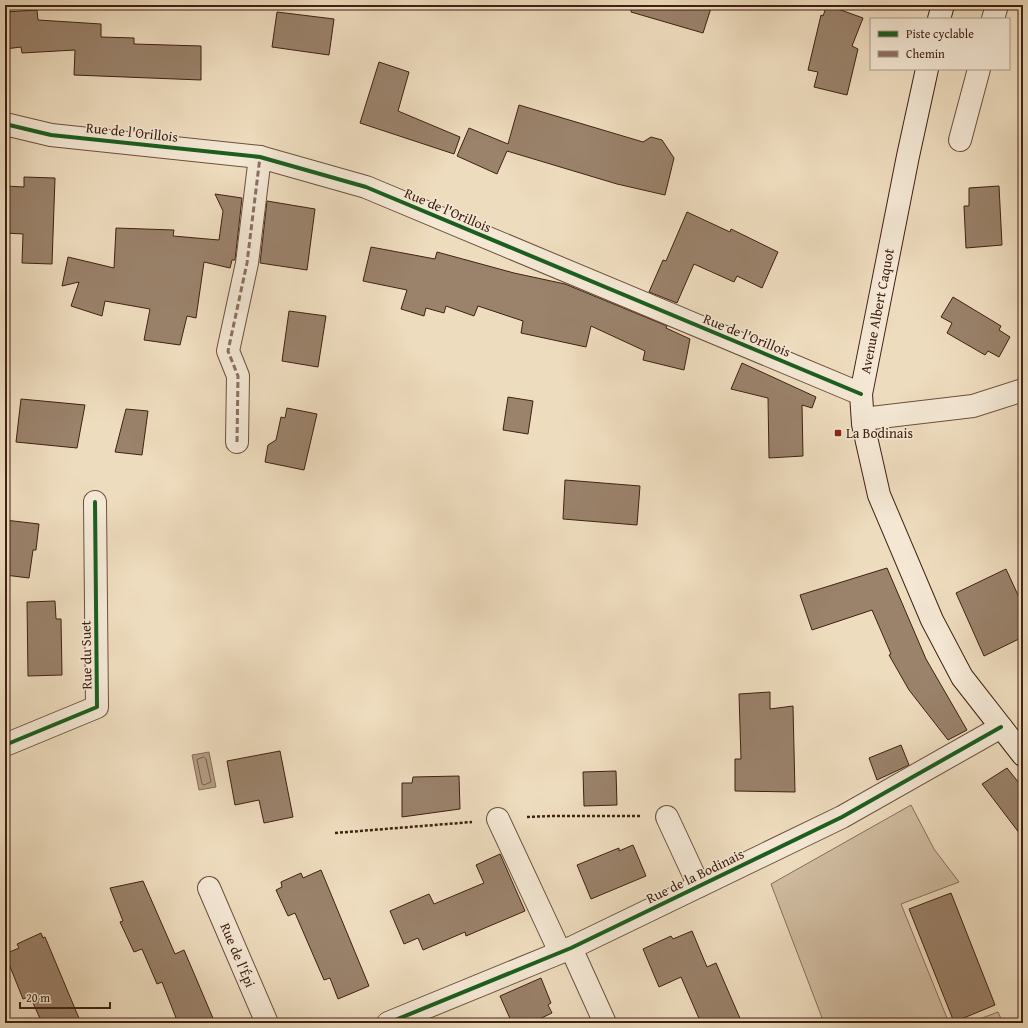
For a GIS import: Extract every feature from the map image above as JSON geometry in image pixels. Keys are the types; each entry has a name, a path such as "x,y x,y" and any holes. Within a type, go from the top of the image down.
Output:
{"street":[{"path":"939,18 943,5"},
{"path":"993,18 997,5"},
{"name":"Avenue Albert Caquot","path":"927,70 908,156 861,394 863,419 879,495 932,620 962,677 1023,755"},
{"path":"960,140 979,70"},
{"name":"Rue de l'Orillois","path":"5,124 50,135 260,156 366,187 861,394"},
{"path":"237,442 238,376 228,351 246,263 260,156"},
{"path":"863,419 972,406 1023,390"},
{"name":"Rue du Suet","path":"5,746 97,707 96,502"},
{"name":"Rue de la Bodinais","path":"388,1023 566,950 699,886 842,816 1001,728"},
{"name":"Rue de la Bodinais","path":"667,817 699,886"},
{"path":"498,819 605,1023"},
{"name":"Rue de l'Épi","path":"209,888 267,1023"}],"path":[{"path":"335,833 551,816 667,817"}],"shaded area":[{"path":"911,805 934,849 959,882 901,904 949,1023 824,1023 771,884"},
{"path":"998,1012 1003,1023 969,1023"}],"water":[{"path":"209,752 216,787 199,790 192,755"}],"building":[{"path":"632,5 712,5 703,33 631,12"},
{"path":"827,5 863,18 852,46 858,49 847,95 814,87 818,72 808,70 821,15 823,16"},
{"path":"37,10 38,20 101,24 101,37 134,38 134,44 201,46 201,80 74,75 75,50 22,53 21,47 5,49 5,12"},
{"path":"277,12 334,19 329,55 272,47"},
{"path":"379,62 409,72 398,111 460,137 454,154 360,123"},
{"path":"519,105 643,142 651,137 662,140 674,158 665,195 617,184 507,151 497,174 457,156 469,128 508,144"},
{"path":"24,177 55,178 52,264 22,263 23,234 5,233 5,186 24,187"},
{"path":"999,186 1002,245 966,248 964,206 969,206 969,188"},
{"path":"215,194 242,198 235,260 232,260 230,268 204,262 196,318 187,316 180,345 144,340 150,309 105,301 102,316 71,306 79,282 62,286 68,257 114,268 116,228 174,230 173,236 219,240 223,211"},
{"path":"267,201 315,209 307,270 260,263"},
{"path":"687,212 730,232 731,229 778,252 762,288 737,276 734,282 694,264 677,303 649,292 663,260 666,261"},
{"path":"371,247 435,259 437,252 514,273 565,284 667,326 666,328 690,339 684,370 643,360 645,351 591,326 586,347 521,333 523,321 478,306 474,316 446,306 444,313 426,308 424,316 401,309 407,290 363,281"},
{"path":"953,297 1001,326 999,330 1010,337 999,357 988,351 985,355 947,333 952,323 941,317"},
{"path":"289,311 326,316 318,367 282,361"},
{"path":"742,363 816,397 812,408 802,405 803,456 769,458 768,398 731,389"},
{"path":"508,397 533,401 528,434 503,430"},
{"path":"21,399 85,405 77,448 16,442"},
{"path":"287,408 317,414 304,470 265,462 268,445 276,440 281,417 285,418"},
{"path":"126,409 148,411 142,455 115,452"},
{"path":"565,480 640,486 637,525 563,519"},
{"path":"5,520 39,524 36,550 33,550 29,578 5,575"},
{"path":"887,568 926,659 967,730 948,740 909,690 889,655 891,654 872,610 812,630 800,595"},
{"path":"1006,569 1023,606 1023,637 984,656 956,593"},
{"path":"55,601 56,619 61,619 62,675 28,676 27,602"},
{"path":"770,692 770,709 793,706 795,792 735,791 735,759 741,759 739,694"},
{"path":"901,745 909,765 877,780 869,758"},
{"path":"280,751 293,817 264,823 259,800 235,805 227,761"},
{"path":"1007,768 1023,788 1023,838 982,784"},
{"path":"616,771 617,805 584,806 583,772"},
{"path":"459,776 460,809 402,817 402,783 412,783 413,777"},
{"path":"633,845 646,876 591,899 577,865 619,848 619,851"},
{"path":"500,854 525,911 466,936 465,932 423,950 418,938 404,944 390,911 429,894 434,904 484,883 476,865"},
{"path":"321,870 369,986 338,999 330,978 324,980 295,913 288,916 276,890 282,887 281,882 301,873 303,878"},
{"path":"143,881 175,954 184,950 215,1023 178,1023 162,982 157,984 142,949 134,952 120,922 123,921 110,888"},
{"path":"951,893 995,1005 954,1022 909,909"},
{"path":"692,931 707,967 716,963 742,1023 701,1023 681,977 659,987 643,949 671,936 673,939"},
{"path":"41,933 43,938 45,937 81,1023 42,1023 30,996 23,999 5,954 19,948 17,944"},
{"path":"541,978 551,1003 548,1005 552,1013 531,1023 512,1023 500,996"}],"marked path":[{"path":"237,442 238,376 228,351 247,263 260,157"}],"cycle path":[{"path":"5,124 51,135 260,157 366,187 861,394"},
{"path":"5,745 97,707 95,502"},
{"path":"388,1023 571,948 842,817 1001,727"}],"place":[{"name":"La Bodinais","path":"838,433"}]}
